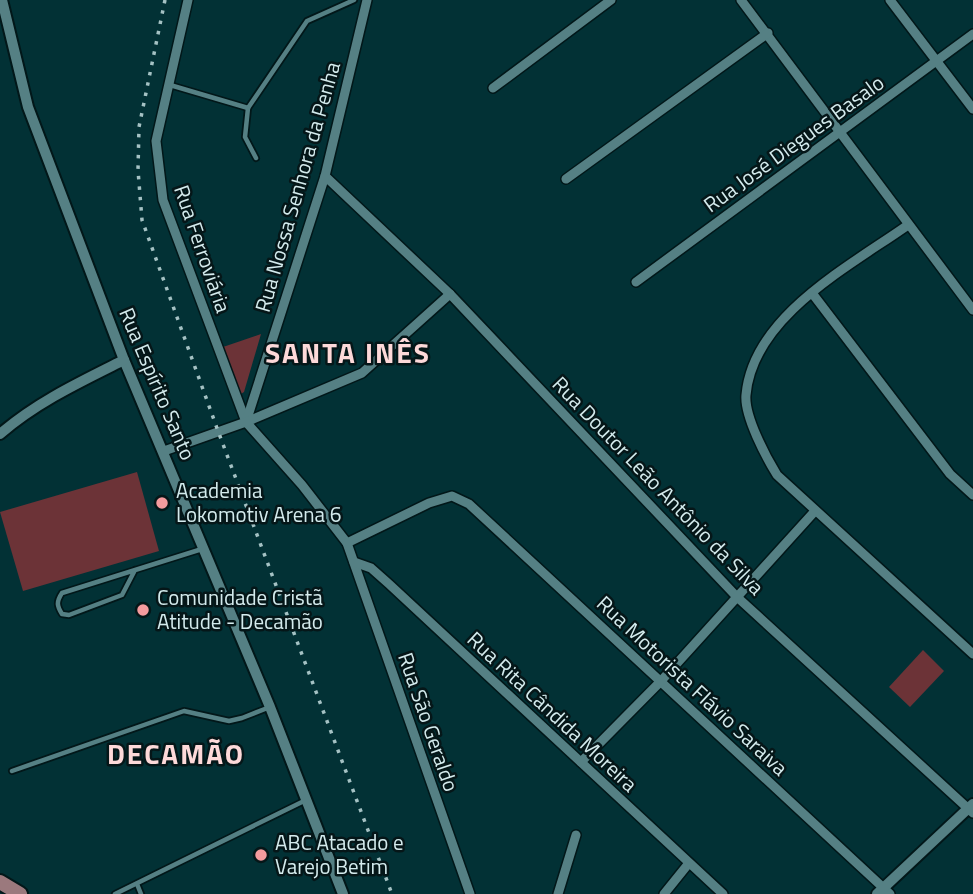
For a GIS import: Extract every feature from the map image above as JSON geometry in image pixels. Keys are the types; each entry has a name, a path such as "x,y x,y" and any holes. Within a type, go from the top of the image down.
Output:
{"main road":[{"path":"0,882 20,894"}],"street":[{"name":"Rua Espírito Santo","path":"2,0 28,107 124,360 270,706 343,894"},
{"name":"Rua Ferroviária","path":"188,0 156,141 163,200 246,422"},
{"name":"Rua Nossa Senhora da Penha","path":"246,422 325,176 367,0"},
{"path":"493,88 611,0"},
{"path":"741,0 973,310"},
{"path":"890,0 973,109"},
{"path":"566,179 768,33"},
{"name":"Rua José Diegues Basalo","path":"636,282 973,34"},
{"name":"Rua Doutor Leão Antônio da Silva","path":"325,176 450,294 737,597 971,809"},
{"path":"908,225 812,293 785,316 755,357 746,397 759,443 777,475 973,654"},
{"path":"812,293 950,474 973,495"},
{"path":"164,451 246,422 362,373 450,294"},
{"path":"0,434 47,399 124,360"},
{"name":"Rua São Geraldo","path":"246,422 302,485 347,543 470,894"},
{"name":"Rua Motorista Flávio Saraiva","path":"347,543 429,503 452,496 469,503 883,892"},
{"path":"581,762 661,681 815,511"},
{"name":"Rua Rita Cândida Moreira","path":"354,562 371,568 380,576 723,894"},
{"path":"883,892 971,809"},
{"path":"558,894 576,835"},
{"path":"664,894 689,863"}],"lane":[{"path":"256,158 245,137 248,108 307,21 354,0"},
{"path":"169,84 248,108"},
{"path":"135,570 122,595 69,615 62,614 57,607 62,593 135,570 204,549"},
{"path":"12,771 184,711 229,721 270,706"},
{"path":"115,894 305,801"},
{"path":"137,884 141,894"}],"shaded area":[{"path":"261,334 244,392 241,394 223,347"},
{"path":"137,472 159,551 23,591 0,512"},
{"path":"923,650 944,671 910,707 889,687"}],"railway":[{"path":"165,0 139,127 138,170 142,220 218,431 392,894"}],"place":[{"name":"Academia Lokomotiv Arena 6","path":"162,503"},
{"name":"Comunidade Cristã Atitude - Decamão","path":"143,610"},
{"name":"ABC Atacado e Varejo Betim","path":"261,855"}],"district":[{"name":"SANTA INÊS","path":"348,353"},
{"name":"DECAMÃO","path":"176,754"}]}
